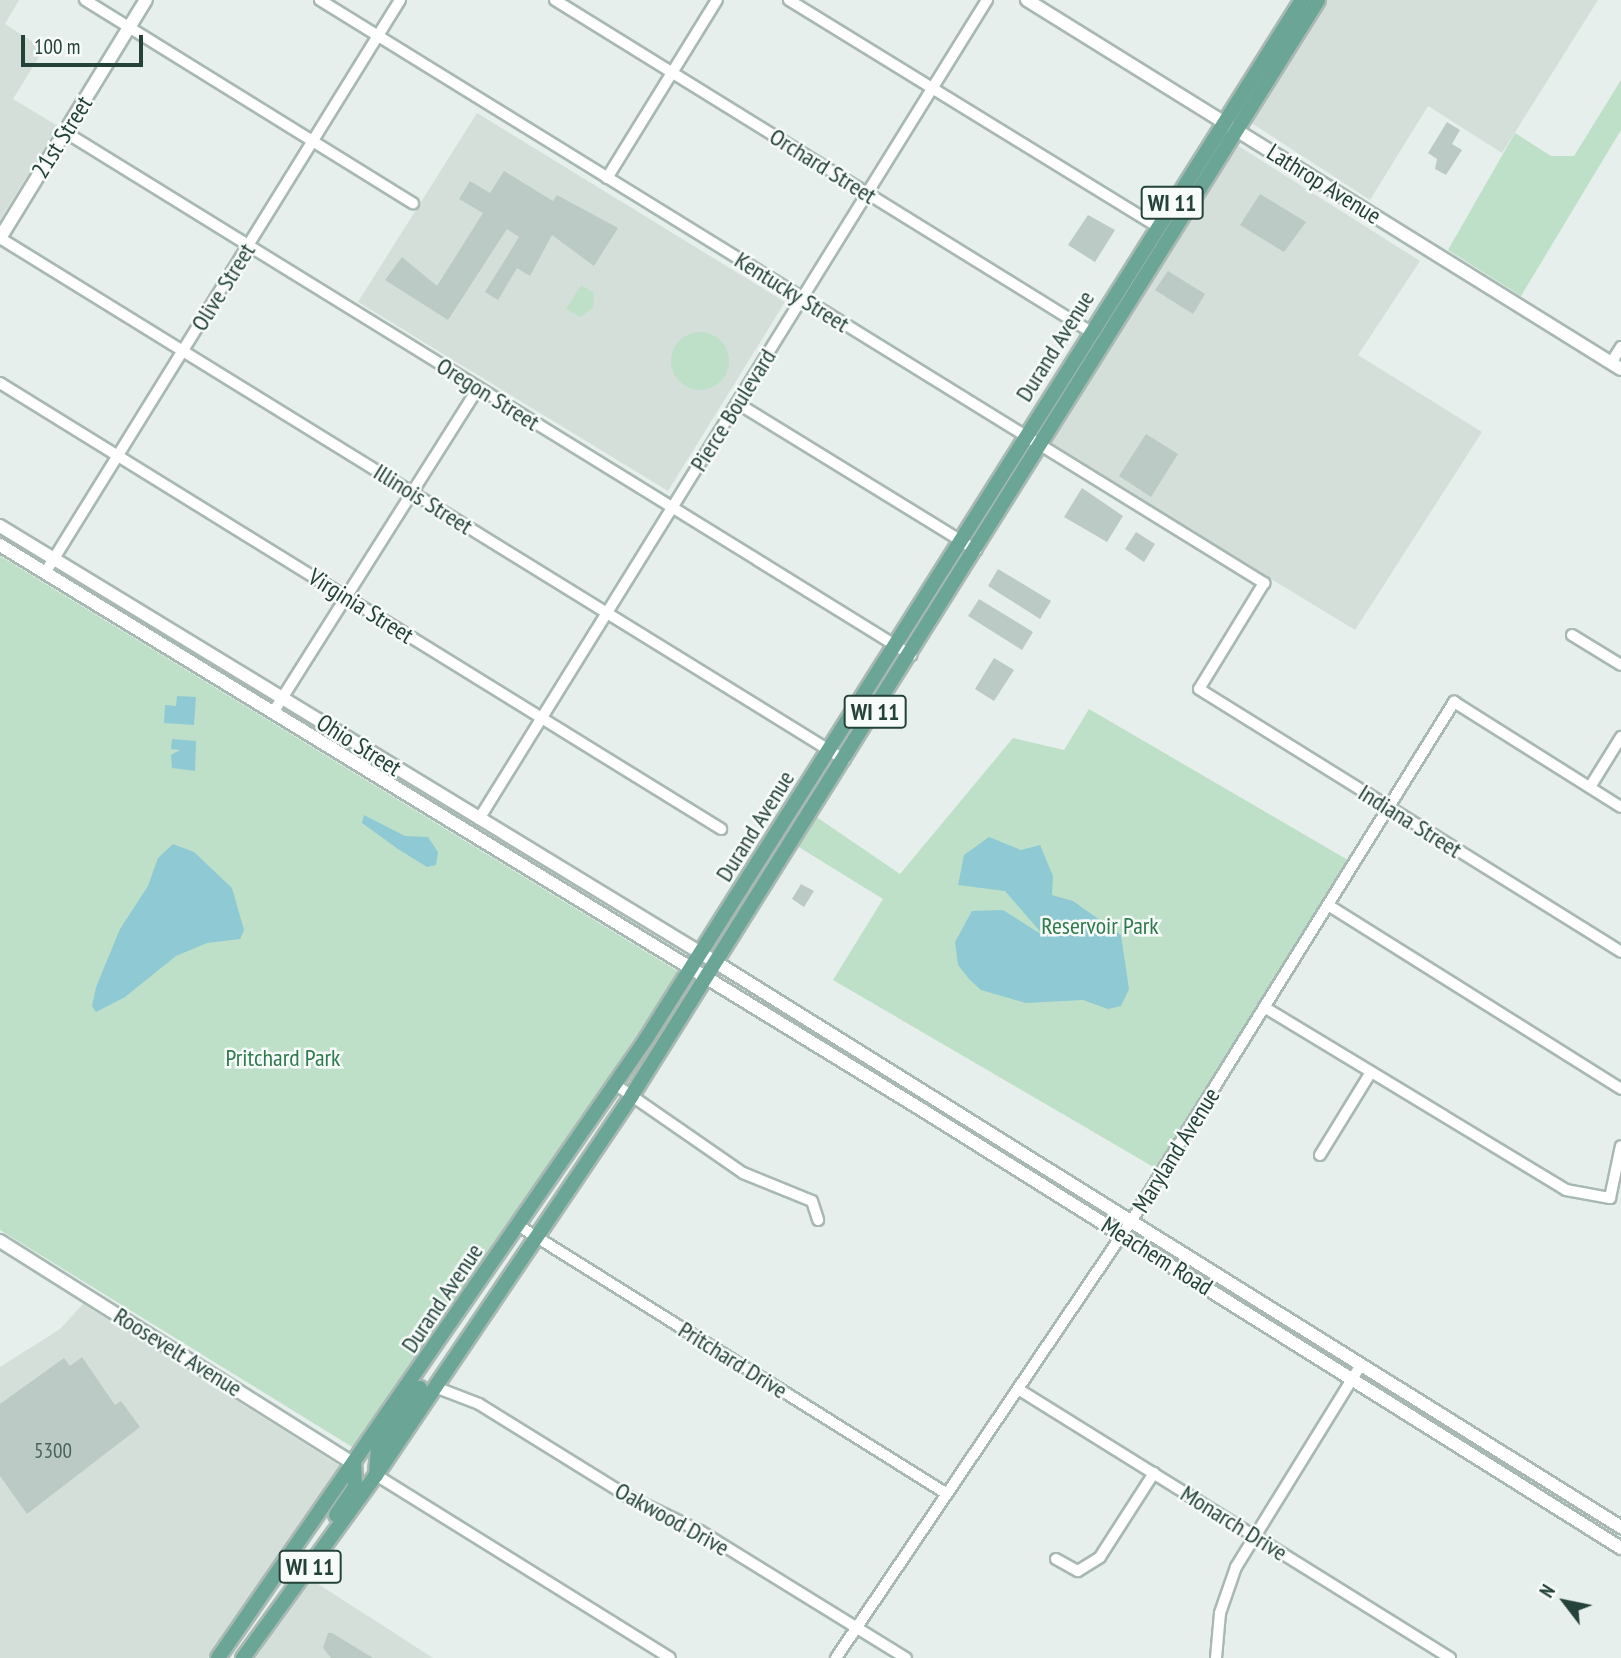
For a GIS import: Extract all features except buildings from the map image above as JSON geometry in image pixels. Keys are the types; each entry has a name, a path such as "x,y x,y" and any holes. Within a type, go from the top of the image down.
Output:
{"main road":[{"name":"Durand Avenue","path":"243,1658 376,1475 537,1238 707,979 1158,255 1302,0"},
{"name":"Durand Avenue","path":"218,1658 423,1367 616,1085 830,751 1156,226 1231,126 1318,0"},
{"path":"1156,226 1161,235 1158,255"},
{"path":"376,1475 374,1458 422,1384 423,1367"},
{"path":"314,1560 320,1539 355,1487 354,1464"}],"street":[{"path":"85,0 413,203"},
{"name":"21st Street","path":"0,238 146,0"},
{"name":"Kentucky Street","path":"320,0 1264,583 1199,689"},
{"name":"Olive Street","path":"46,573 400,0"},
{"name":"Orchard Street","path":"555,0 1091,332"},
{"path":"607,178 717,0"},
{"path":"789,0 1156,226"},
{"name":"Pierce Boulevard","path":"480,819 987,0"},
{"name":"Lathrop Avenue","path":"1027,0 1616,366"},
{"name":"Oregon Street","path":"65,132 911,655"},
{"name":"Illinois Street","path":"0,238 845,760"},
{"path":"1616,366 1621,347"},
{"name":"Virginia Street","path":"0,383 721,829"},
{"path":"274,711 348,598 478,388"},
{"path":"737,403 976,550"},
{"name":"Ohio Street","path":"0,526 717,963"},
{"name":"Ohio Street","path":"0,545 691,969"},
{"path":"1572,635 1621,665"},
{"name":"Indiana Street","path":"1199,689 1621,952"},
{"name":"Maryland Avenue","path":"836,1658 1130,1223 1454,702 1590,787"},
{"path":"1621,737 1590,787 1621,807"},
{"path":"1328,905 1621,1089"},
{"name":"Meachem Road","path":"717,963 1621,1527"},
{"name":"Meachem Road","path":"691,969 1244,1310 1621,1548"},
{"path":"1265,1007 1552,1184 1611,1198 1621,1146"},
{"path":"825,1050 833,1036"},
{"path":"1320,1155 1371,1072"},
{"path":"616,1085 759,1182 812,1201 818,1220"},
{"path":"924,1111 932,1097"},
{"path":"1031,1178 1039,1165"},
{"name":"Pritchard Drive","path":"519,1226 947,1494"},
{"name":"Roosevelt Avenue","path":"0,1241 354,1464"},
{"path":"1244,1310 1251,1298"},
{"path":"1216,1658 1224,1597 1254,1536 1361,1365"},
{"name":"Oakwood Drive","path":"435,1387 479,1404 906,1658"},
{"name":"Monarch Drive","path":"1018,1389 1450,1658"},
{"path":"1447,1437 1455,1424"},
{"path":"1056,1559 1078,1570 1094,1563 1154,1473"},
{"path":"376,1475 670,1658"},
{"path":"1548,1501 1557,1487"}],"shaded area":[{"path":"0,0 19,0 5,24 44,49 13,99 58,126 0,220"},
{"path":"1325,0 1598,0 1502,153 1428,106 1370,200 1250,122"},
{"path":"477,113 785,302 668,491 358,302"},
{"path":"1237,145 1420,261 1358,355 1482,432 1355,630 1051,445"},
{"path":"83,1304 343,1468 208,1658 0,1658 0,1367 60,1329"},
{"path":"312,1580 433,1658 255,1658"}],"green space":[{"path":"1621,80 1621,130 1521,296 1448,250 1515,133 1551,156 1574,156"},
{"path":"581,285 594,293 593,308 580,317 566,309"},
{"path":"700,332 716,337 724,345 729,361 724,377 716,385 700,390 684,385 676,377 671,361 676,345 684,337"},
{"name":"Pritchard Park","path":"0,556 679,972 357,1450 0,1230"},
{"name":"Reservoir Park","path":"1089,709 1353,863 1162,1172 833,980 883,899 797,846 815,816 900,874 1013,738 1064,750"}],"water":[{"path":"177,696 196,697 194,725 164,723 165,705 176,706"},
{"path":"172,739 196,741 195,771 172,768 171,755 180,750 171,749"},
{"path":"364,815 405,836 428,837 438,852 436,865 427,867 398,849 362,823"},
{"path":"989,837 1021,850 1040,845 1053,876 1052,895 1073,901 1121,935 1129,989 1121,1006 1108,1009 1083,1000 1026,1003 981,990 958,965 955,942 972,911 1003,910 1044,936 1005,891 958,885 964,855"},
{"path":"173,844 194,852 232,888 244,930 240,939 207,943 176,956 125,997 96,1012 92,1006 96,987 120,929 148,886 158,858"}]}
